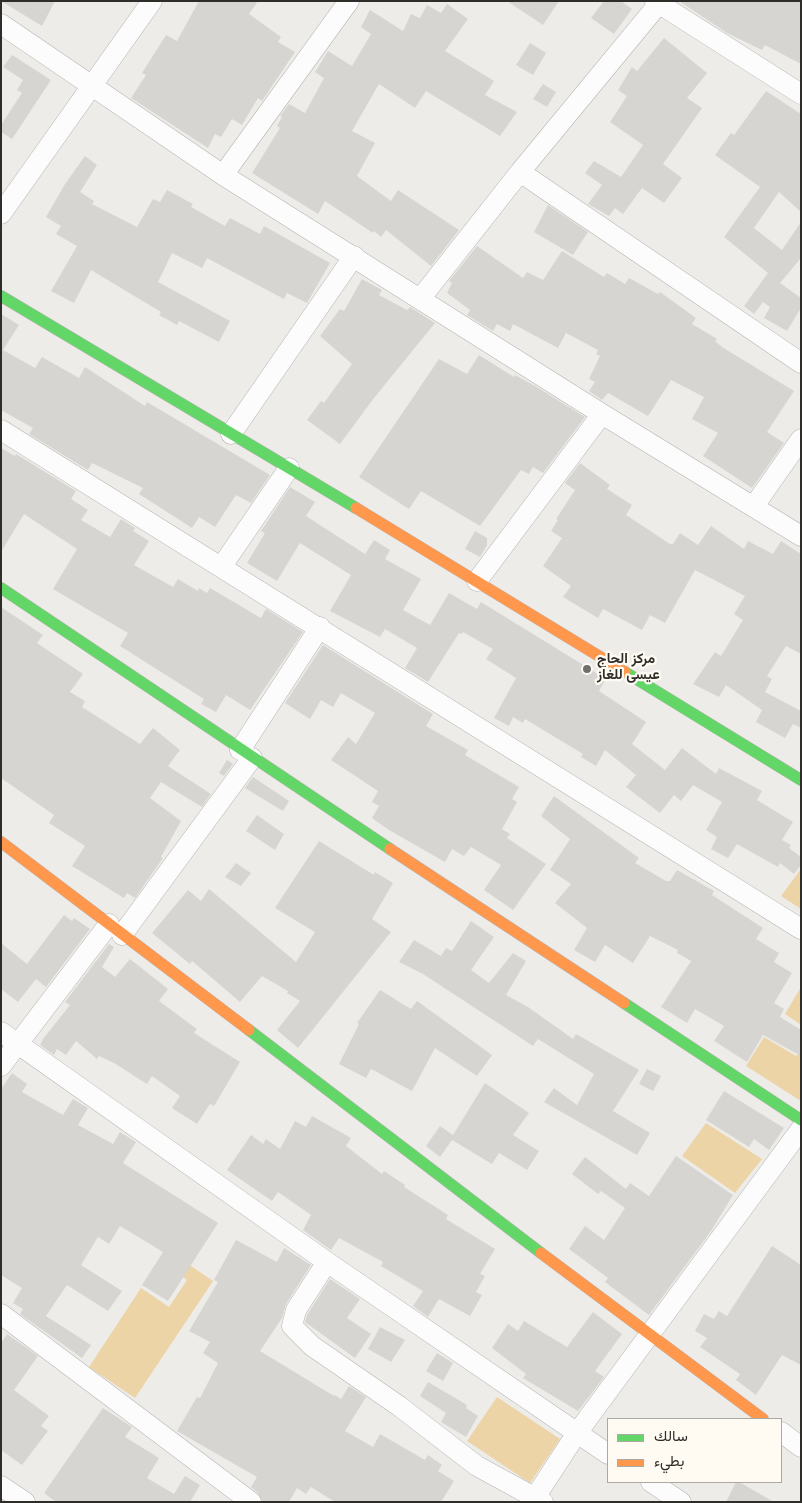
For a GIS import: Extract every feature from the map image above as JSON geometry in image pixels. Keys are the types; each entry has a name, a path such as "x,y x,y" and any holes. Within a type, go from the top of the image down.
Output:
{"street":[{"path":"1,214 152,1"},
{"path":"223,175 349,1"},
{"path":"420,299 658,2 801,94"},
{"path":"1,24 223,175 602,414 801,536"},
{"path":"520,172 801,363"},
{"path":"231,434 354,256"},
{"path":"1,296 477,580 801,780"},
{"path":"477,580 602,414"},
{"path":"1,430 797,919"},
{"path":"754,506 801,439"},
{"path":"222,566 289,468"},
{"path":"1,588 246,754 801,1120"},
{"path":"1,1066 9,1038 115,929 246,754 320,626"},
{"path":"1,842 649,1335 762,1418"},
{"path":"9,1038 327,1262 607,1453"},
{"path":"327,1262 296,1310 292,1326 312,1346 400,1406 477,1466 536,1500 577,1433 801,1129"},
{"path":"1,1314 251,1502"},
{"path":"782,1433 801,1447"},
{"path":"652,1483 681,1502"},
{"path":"1,1486 25,1502"}],"shaded area":[{"path":"801,869 801,909 781,896"},
{"path":"801,987 801,1025 785,1014"},
{"path":"764,1037 796,1056 801,1051 801,1101 746,1066"},
{"path":"706,1123 762,1159 735,1193 682,1156"},
{"path":"188,1264 213,1281 135,1398 89,1367 141,1288 169,1307 187,1280 180,1275"},
{"path":"497,1397 560,1439 530,1483 467,1441"}],"building":[{"path":"1,1 55,1 42,26"},
{"path":"199,1 258,1 249,14 281,37 278,42 295,52 262,101 258,98 242,125 232,119 221,137 215,134 208,148 131,98 146,75 142,73 166,35 177,41"},
{"path":"507,1 559,1 543,25"},
{"path":"604,1 621,1 632,9 614,34 591,18"},
{"path":"679,1 801,1 801,64 765,45 762,50 727,33"},
{"path":"447,4 468,19 445,51 494,81 485,95 517,112 500,136 426,91 415,108 379,84 352,131 375,143 357,176 391,201 398,190 459,230 431,266 386,230 381,237 325,201 318,214 252,173 280,128 277,126 282,117 280,116 289,104 305,113 324,78 315,72 328,51 352,66 371,34 361,27 370,10 403,31 411,14 420,18 427,5 441,13"},
{"path":"664,38 707,73 687,98 702,108 663,164 682,178 664,203 642,188 623,214 615,208 609,216 588,204 602,185 585,173 594,161 621,177 643,145 610,122 627,96 618,90 632,67 637,71"},
{"path":"530,43 546,53 533,75 516,65"},
{"path":"12,55 51,80 12,139 1,132 1,125 22,93 17,90 23,80 3,67"},
{"path":"543,84 556,92 547,107 533,99"},
{"path":"766,91 801,114 801,212 779,192 754,228 782,250 801,222 801,258 780,283 801,298 801,308 787,331 764,318 770,307 763,302 754,314 744,306 768,273 724,237 760,187 715,155 731,133 734,135"},
{"path":"85,156 97,165 80,192 94,201 92,204 137,227 153,199 160,202 167,190 193,204 191,207 225,226 230,218 260,234 264,226 330,263 307,303 287,293 284,299 207,258 202,268 172,253 158,282 230,321 219,342 179,321 177,325 159,315 161,312 91,270 74,303 51,291 77,246 56,234 61,226 46,217 65,184"},
{"path":"548,205 588,232 573,255 534,232"},
{"path":"477,246 523,278 527,272 543,280 562,251 604,277 607,273 625,284 629,278 658,294 660,292 696,318 692,324 717,339 715,341 722,347 794,391 767,432 784,443 752,488 703,456 718,433 692,419 704,397 671,380 648,416 608,393 602,400 589,391 595,382 589,379 600,356 596,354 598,350 566,333 558,348 513,324 510,331 497,324 493,331 467,315 470,310 447,293 452,283 449,281"},
{"path":"362,279 382,290 379,295 407,310 410,307 435,323 374,398 340,444 307,420 321,401 324,403 352,364 320,336 340,309 344,311"},
{"path":"1,314 19,325 3,350 35,368 42,357 79,378 85,367 145,406 147,402 270,475 251,503 236,495 215,527 199,517 192,528 139,494 143,488 92,463 88,470 29,434 33,428 1,410"},
{"path":"479,355 514,377 515,375 535,386 585,417 543,473 533,467 529,474 521,470 480,526 421,491 409,509 359,477 439,359 467,374"},
{"path":"1,448 15,456 16,454 76,491 71,499 88,510 81,520 110,537 121,519 135,528 133,531 149,541 134,565 173,587 178,579 198,591 199,588 207,593 210,588 261,618 266,609 303,632 250,710 226,695 216,712 201,704 204,699 120,646 128,633 53,589 77,549 24,514 1,552"},
{"path":"580,463 610,485 607,489 632,505 626,515 670,544 673,544 680,533 698,545 711,526 744,549 748,541 773,554 781,541 801,554 801,654 786,646 767,676 772,679 765,692 801,711 801,728 793,724 785,738 756,722 762,710 726,685 719,697 693,684 715,652 721,656 743,620 734,614 745,596 695,570 665,623 650,615 642,630 603,609 598,618 563,597 571,586 543,566 562,538 551,531 558,520 556,519 575,490 565,483"},
{"path":"290,487 315,502 306,516 365,554 374,540 390,550 385,559 421,579 403,610 430,625 449,593 477,609 481,602 606,679 599,691 646,722 632,744 665,770 682,748 716,774 719,768 762,791 757,800 793,822 782,840 791,845 789,848 801,857 801,865 794,874 780,863 778,867 737,844 728,858 711,849 717,837 706,830 722,802 693,785 681,801 674,795 660,813 626,787 636,775 605,750 596,766 581,757 583,754 525,719 523,723 513,717 509,726 494,718 516,678 486,659 493,649 463,632 459,633 428,682 405,668 417,648 385,629 380,637 330,611 351,575 300,543 277,581 247,563 265,533 261,531"},
{"path":"475,531 487,538 487,545 480,557 465,549"},
{"path":"1,607 43,635 37,643 83,674 70,692 85,701 82,707 140,744 153,728 180,750 168,766 211,794 202,807 161,782 150,798 181,821 161,857 163,858 135,898 127,893 124,898 72,866 85,846 49,823 54,815 1,778"},
{"path":"323,645 433,714 426,726 468,750 465,755 519,787 512,799 517,802 502,829 510,834 507,838 546,864 513,910 484,890 501,865 471,847 464,856 452,849 445,862 389,830 372,818 379,806 372,802 378,791 331,760 348,737 356,744 375,713 341,693 333,707 321,700 310,719 285,703"},
{"path":"227,760 233,764 224,776 219,773"},
{"path":"253,777 289,801 283,811 245,788"},
{"path":"554,796 639,858 635,863 666,881 670,881 677,870 714,891 712,895 763,928 756,939 779,953 774,962 792,973 774,1003 784,1009 780,1017 801,1030 801,1056 763,1035 747,1062 714,1041 724,1026 695,1009 687,1023 661,1007 691,961 677,953 678,950 650,936 633,963 605,945 595,962 574,950 587,928 555,903 571,884 550,870 570,839 541,816"},
{"path":"257,815 284,834 275,850 246,831"},
{"path":"319,841 374,875 375,872 393,883 372,919 391,932 298,1048 277,1030 300,1001 287,993 288,991 262,976 240,1002 192,961 190,964 152,933 188,890 201,901 209,889 296,962 315,932 275,908"},
{"path":"236,863 251,873 241,886 225,877"},
{"path":"64,915 72,921 74,918 90,929 46,987 36,979 18,1002 1,989 1,943 27,964"},
{"path":"471,921 494,937 471,970 489,983 513,953 526,961 506,995 528,1007 573,1039 576,1034 639,1070 613,1111 650,1133 637,1155 544,1102 554,1088 577,1105 594,1074 538,1039 533,1046 423,974 399,962 414,940 441,956 446,948 452,951"},
{"path":"109,944 114,947 102,967 115,977 130,959 168,989 159,1001 197,1029 194,1033 240,1062 214,1106 210,1104 197,1124 172,1108 180,1096 152,1076 147,1084 114,1063 99,1056 97,1059 76,1041 66,1055 57,1049 54,1055 40,1045 70,1005 65,1002"},
{"path":"380,990 411,1009 417,1001 492,1055 477,1076 435,1048 412,1091 371,1069 366,1078 339,1064 359,1024 357,1023"},
{"path":"647,1069 661,1076 653,1091 639,1084"},
{"path":"12,1073 27,1084 22,1092 63,1115 73,1099 88,1108 78,1125 113,1144 120,1132 136,1142 123,1163 218,1223 168,1301 142,1285 163,1252 120,1226 109,1244 98,1237 81,1265 122,1291 108,1311 67,1285 46,1316 91,1345 82,1358 20,1314 23,1309 13,1303 22,1288 1,1275 1,1089"},
{"path":"485,1083 529,1113 513,1135 539,1151 527,1170 499,1153 492,1164 452,1140 440,1157 426,1146 440,1126 453,1135"},
{"path":"724,1091 784,1128 769,1150 754,1139 749,1147 706,1120"},
{"path":"312,1116 351,1138 346,1146 382,1174 384,1171 405,1185 404,1187 448,1215 446,1219 495,1249 480,1274 485,1276 476,1292 482,1295 470,1316 439,1299 428,1317 413,1306 423,1291 381,1266 383,1262 339,1238 331,1250 303,1230 311,1215 278,1192 272,1201 227,1170 251,1135 263,1144 266,1139 280,1149 295,1121 306,1127"},
{"path":"676,1156 733,1195 711,1231 649,1315 605,1282 608,1278 569,1249 585,1226 604,1240 625,1208 601,1191 598,1194 572,1174 585,1157 626,1189 630,1183 649,1196"},
{"path":"236,1240 277,1262 284,1248 311,1265 286,1304 282,1318 260,1351 334,1396 341,1399 349,1386 366,1397 345,1431 373,1447 380,1434 425,1460 428,1455 442,1465 438,1471 454,1481 441,1502 335,1502 311,1487 306,1494 297,1488 289,1502 263,1502 258,1493 251,1487 257,1477 177,1431 197,1397 200,1398 218,1363 203,1353 210,1342 189,1331 218,1282 214,1280"},
{"path":"772,1246 801,1265 801,1365 782,1355 756,1395 736,1380 740,1374 700,1347 707,1338 695,1331 704,1314 714,1319 719,1311 727,1316"},
{"path":"330,1279 360,1299 347,1318 371,1334 355,1358 305,1322 307,1315"},
{"path":"593,1312 622,1334 595,1371 604,1377 578,1411 523,1378 526,1374 492,1348 508,1324 518,1331 524,1321 567,1347"},
{"path":"380,1327 405,1340 391,1362 368,1349"},
{"path":"7,1334 38,1356 14,1390 49,1416 41,1426 48,1431 22,1465 1,1450 1,1343"},
{"path":"437,1353 453,1363 443,1381 426,1371"},
{"path":"428,1382 467,1405 466,1408 478,1416 466,1437 441,1422 446,1413 420,1396"},
{"path":"103,1408 132,1427 125,1437 159,1458 147,1478 174,1494 185,1476 200,1485 190,1502 56,1502 44,1493"},
{"path":"736,1483 741,1483 774,1502 726,1502"}],"traffic: fast":[{"path":"1,296 356,508"},
{"path":"1,588 390,849"},
{"path":"625,672 801,780"},
{"path":"624,1003 801,1120"},
{"path":"249,1030 541,1253"}],"traffic: slow":[{"path":"356,508 625,672"},
{"path":"1,842 249,1030"},
{"path":"390,849 624,1003"},
{"path":"541,1253 762,1418"}],"place":[{"name":"مركز الحاج عيسى للغاز","path":"587,669"}]}
